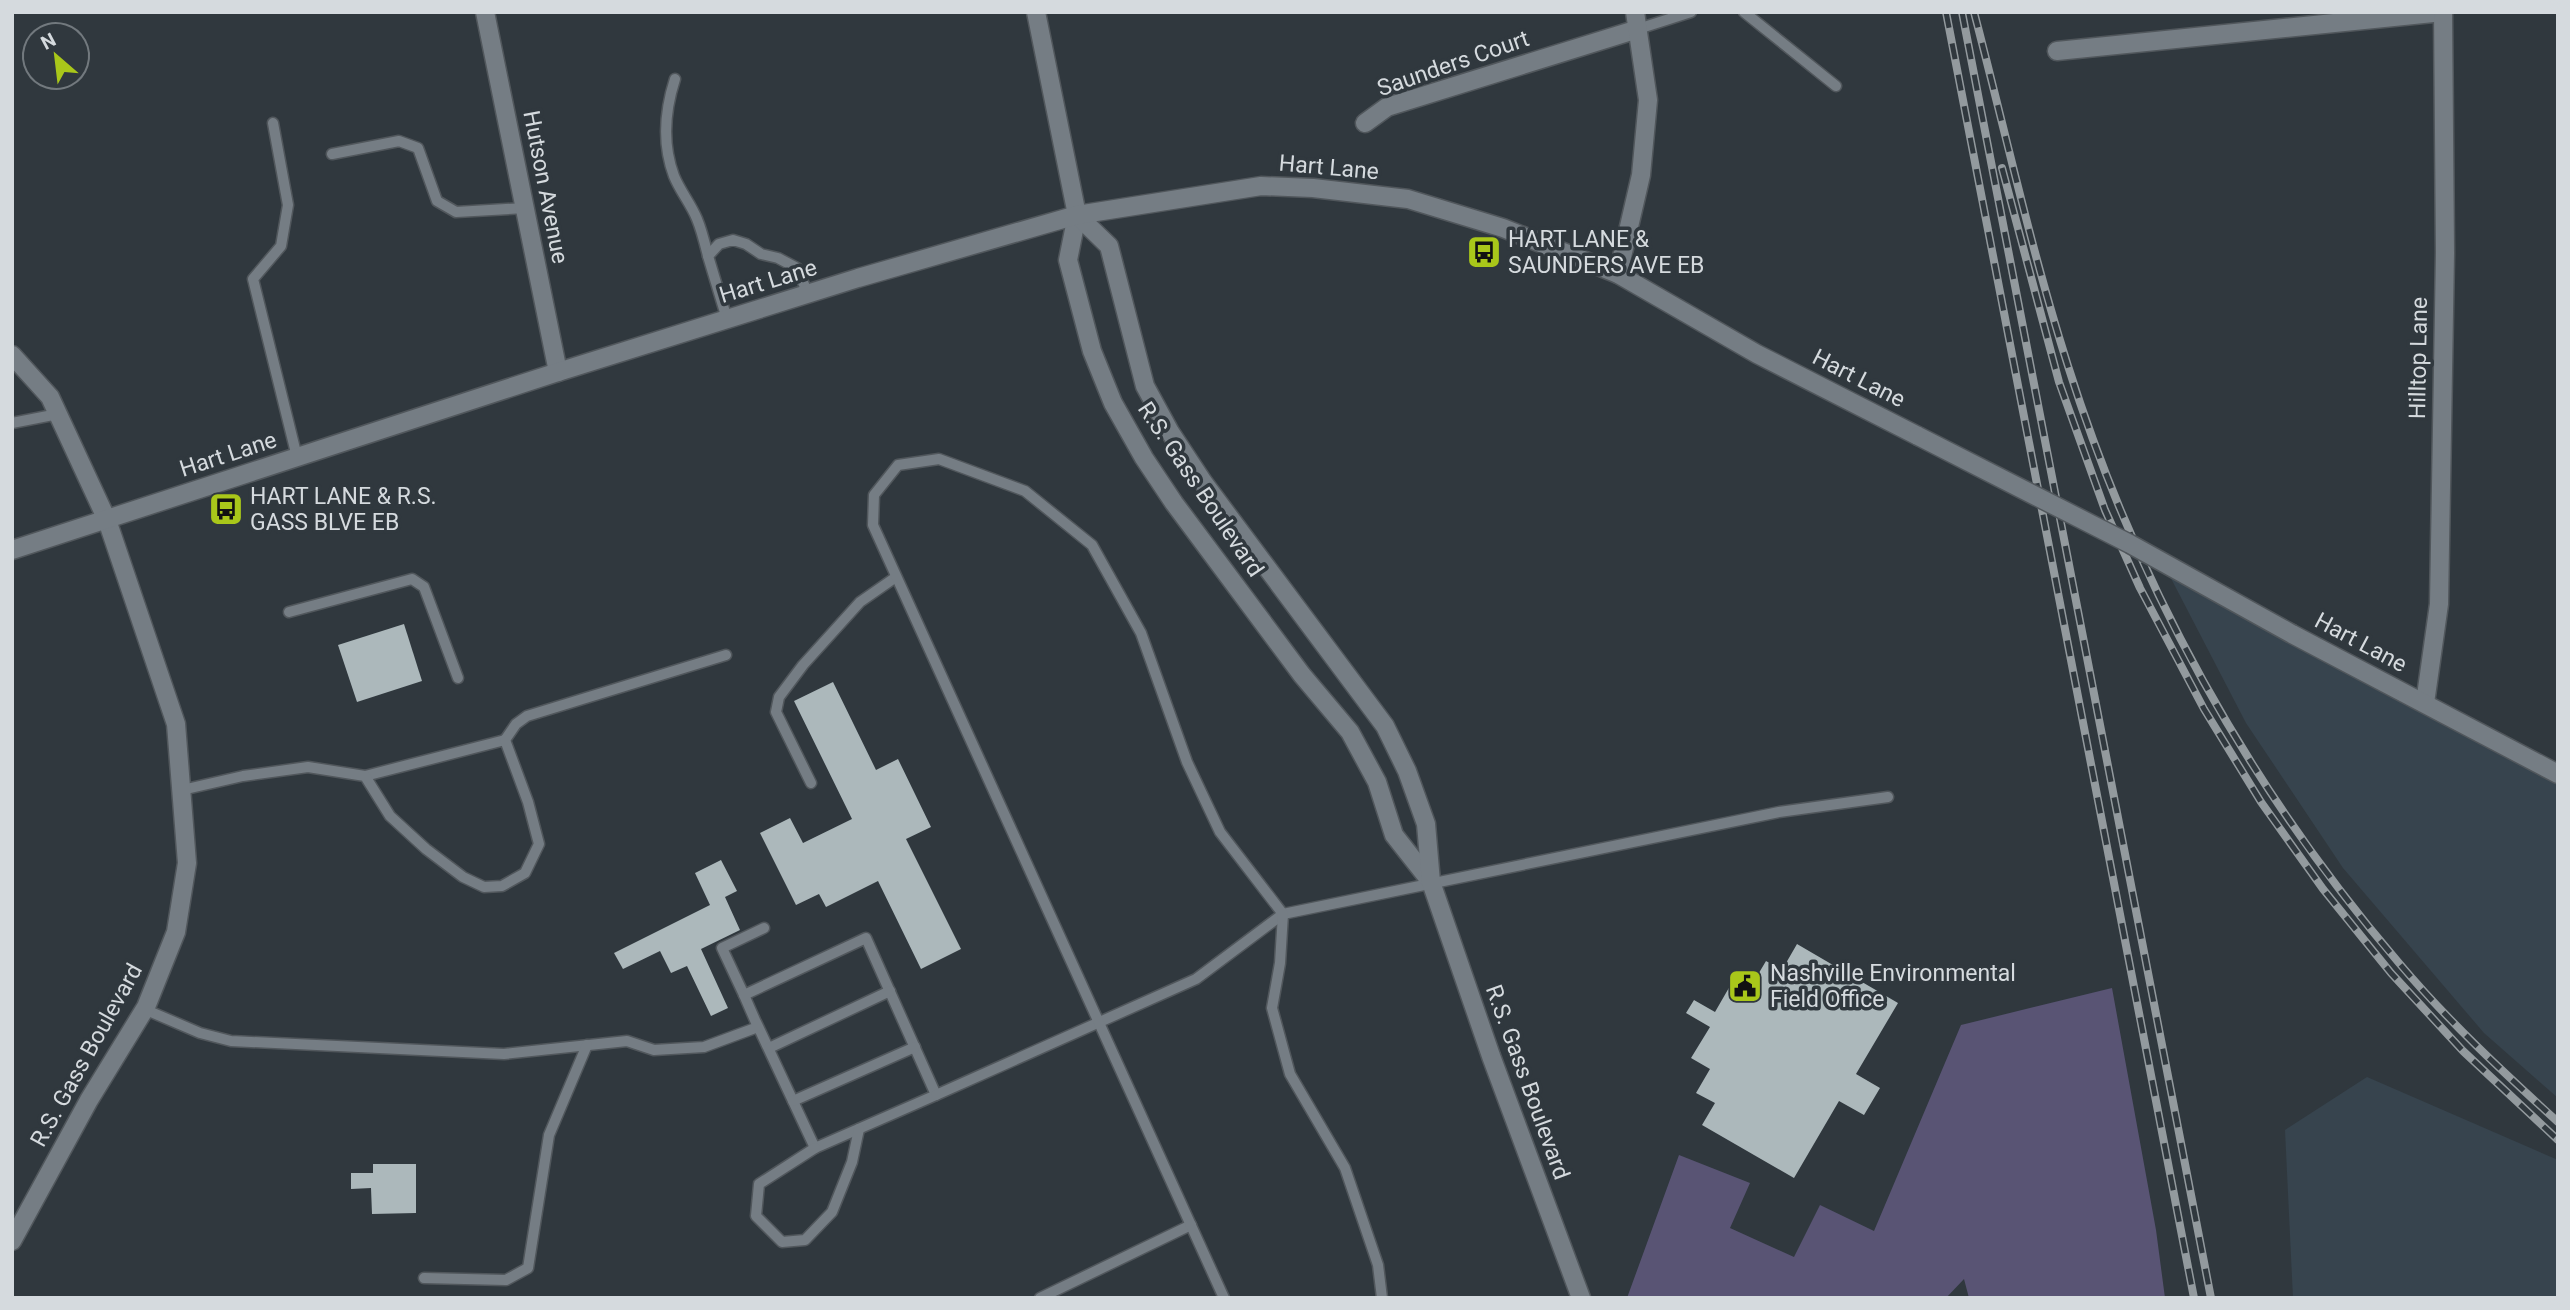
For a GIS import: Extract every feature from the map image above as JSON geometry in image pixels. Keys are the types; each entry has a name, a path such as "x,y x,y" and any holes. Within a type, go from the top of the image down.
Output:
{"street":[{"name":"Hutson Avenue","path":"485,12 558,372"},
{"path":"1036,12 1077,215"},
{"path":"2057,51 2443,12"},
{"name":"Hilltop Lane","path":"2425,704 2439,604 2445,254 2443,12"},
{"path":"1618,274 1641,175 1648,100 1637,20"},
{"name":"Saunders Court","path":"1365,122 1387,107 1637,20"},
{"name":"Hart Lane","path":"12,550 558,372 808,294 1077,215 1261,186 1313,188 1408,199 1503,228 1618,274 1757,354 2130,544 2292,634 2558,774"},
{"name":"R.S. Gass Boulevard","path":"1077,215 1068,260 1092,351 1112,403 1174,503 1302,675 1350,732 1377,782 1394,835 1431,882"},
{"name":"R.S. Gass Boulevard","path":"1077,215 1109,246 1145,386 1170,432 1203,482 1385,726 1407,771 1426,824 1431,882 1491,1056 1581,1298"},
{"name":"R.S. Gass Boulevard","path":"12,355 50,397 107,520 176,724 187,863 176,932 144,1009 89,1100 12,1241"}],"lane":[{"path":"1637,20 1690,12"},
{"path":"1744,12 1836,86"},
{"path":"675,79 667,103 666,132 670,161 675,177 697,219 727,319"},
{"path":"273,123 288,205 281,246 253,279 297,457"},
{"path":"332,154 399,141 418,148 437,201 456,212 525,208"},
{"path":"708,256 719,244 733,240 746,244 761,254 778,258 797,268 808,294"},
{"path":"12,423 58,414"},
{"path":"1224,1298 873,525 874,495 898,465 939,459 1025,491 1092,545 1142,633 1187,761 1220,832 1283,914 1280,962 1272,1008 1290,1074 1345,1168 1378,1265 1382,1298"},
{"path":"811,783 776,712 779,697 803,665 860,603 896,577"},
{"path":"289,612 412,579 424,587 458,678"},
{"path":"182,790 243,776 308,767 365,776 505,740 516,724 527,716 726,655"},
{"path":"365,776 390,816 426,849 463,877 484,887 502,886 525,873 539,844 528,802 505,740"},
{"path":"859,1129 852,1162 832,1212 805,1240 782,1242 756,1216 760,1184 815,1148 1196,979 1283,914 1779,812 1888,797"},
{"path":"764,928 722,948 815,1148"},
{"path":"744,995 866,937 936,1095"},
{"path":"769,1048 890,991"},
{"path":"144,1009 200,1033 230,1041 505,1054 627,1041 654,1050 704,1047 758,1027 757,1022"},
{"path":"424,1278 506,1280 528,1268 549,1135 587,1045"},
{"path":"793,1101 915,1047"},
{"path":"1040,1298 1191,1225"}],"shaded area":[{"path":"2162,561 2558,774 2558,1098 2484,1033 2343,868 2246,723"},
{"path":"2112,988 2156,1230 2165,1298 1969,1298 1964,1279 1946,1298 1627,1298 1679,1155 1750,1183 1730,1228 1794,1257 1820,1205 1874,1231 1961,1025"},
{"path":"2367,1077 2558,1160 2558,1298 2293,1298 2285,1130"}],"building":[{"path":"404,624 422,681 357,702 338,645"},
{"path":"833,682 876,770 898,759 931,827 906,839 961,949 921,969 878,881 826,907 819,894 796,905 760,833 790,818 803,843 852,819 794,701"},
{"path":"721,860 737,891 725,897 740,930 701,949 728,1008 711,1016 687,966 671,973 660,951 623,969 614,953 710,905 695,873"},
{"path":"1797,944 1898,1003 1856,1074 1880,1088 1864,1115 1839,1101 1794,1178 1702,1125 1715,1103 1696,1093 1710,1069 1691,1058 1710,1027 1686,1013 1694,1000 1715,1012 1734,979 1750,988 1766,961 1782,970"},
{"path":"373,1164 416,1164 416,1213 372,1214 371,1188 351,1189 351,1173 373,1173"}],"railway":[{"path":"1946,12 2194,1298"},
{"path":"1962,12 2211,1298"},
{"path":"1974,12 2030,234 2068,366 2128,527 2203,681 2294,827 2345,896 2436,1005 2558,1122"},
{"path":"2002,168 2059,382 2105,510 2140,588 2204,709 2261,802 2323,889 2391,973 2463,1051 2558,1140"}],"place":[{"name":"HART LANE & SAUNDERS AVE EB","path":"1484,252"},
{"name":"HART LANE & R.S. GASS BLVE EB","path":"226,509"},
{"name":"Nashville Environmental Field Office","path":"1745,986"}]}
